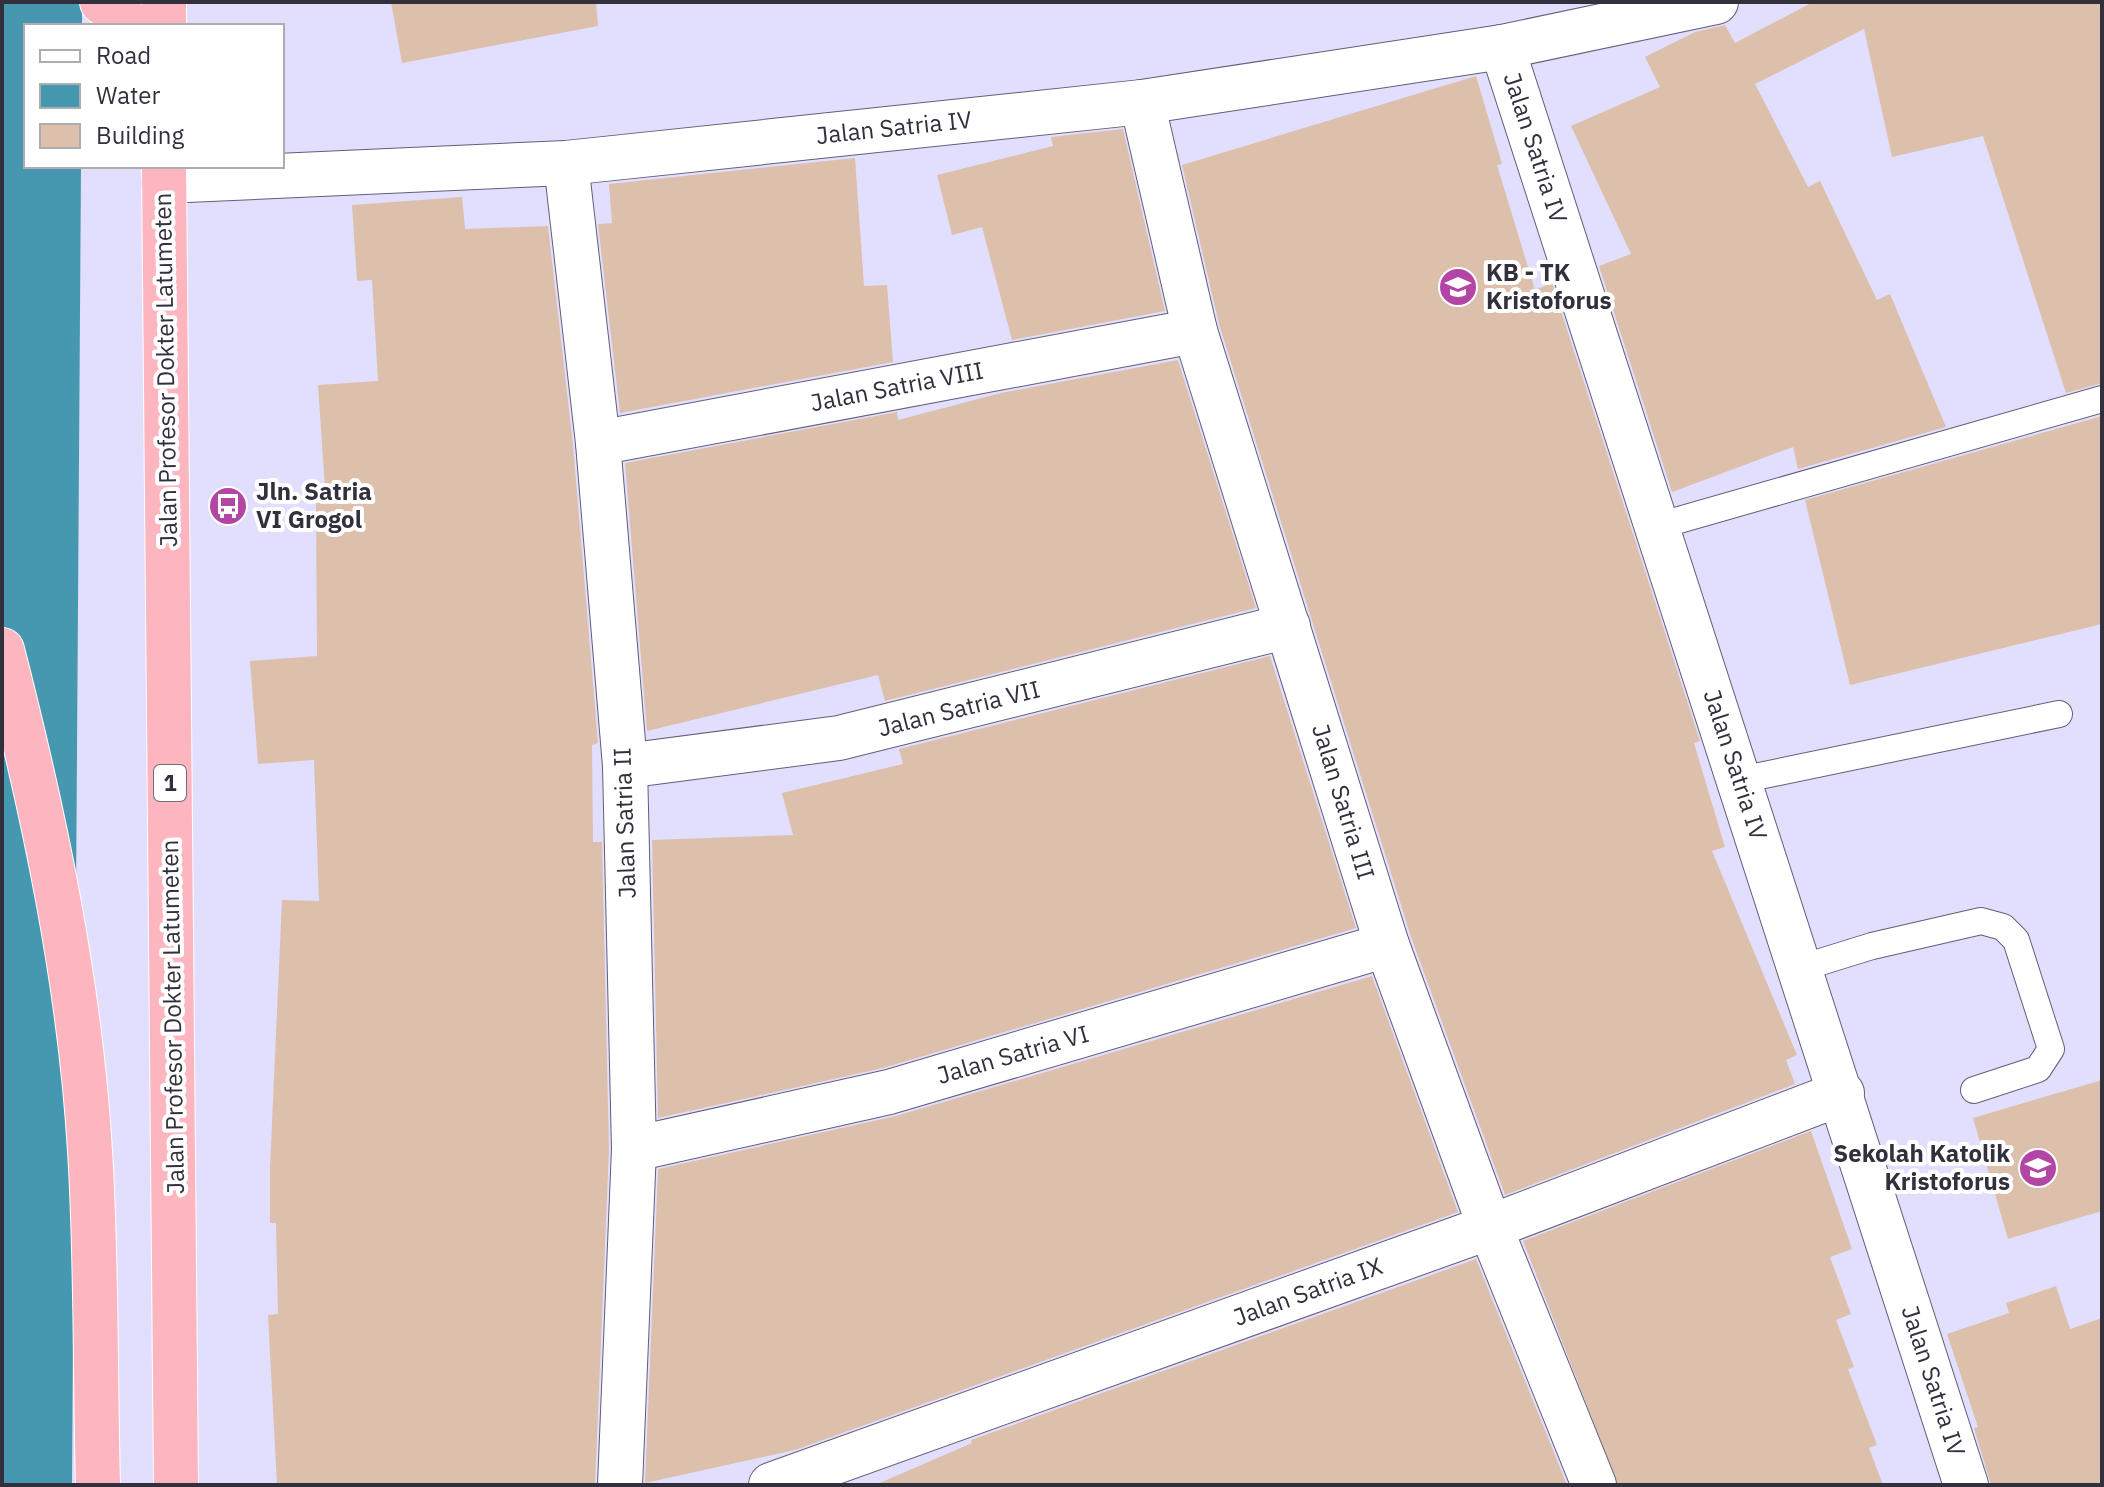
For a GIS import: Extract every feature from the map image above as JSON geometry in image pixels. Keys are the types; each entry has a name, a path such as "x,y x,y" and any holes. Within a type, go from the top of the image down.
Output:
{"highway":[{"path":"102,2 130,24"},
{"path":"164,2 164,24"},
{"name":"Jalan Profesor Dokter Latumeten","path":"164,173 176,1485"},
{"path":"2,650 56,892 79,1044 90,1150 98,1485"}],"street":[{"path":"1502,47 1716,2"},
{"name":"Jalan Satria IV","path":"164,173 566,163 1142,102 1502,47 1966,1485"},
{"name":"Jalan Satria III","path":"1142,102 1195,331 1387,945 1490,1227 1594,1485"},
{"name":"Jalan Satria II","path":"566,163 598,443 625,766 634,1149 620,1485"},
{"name":"Jalan Satria VIII","path":"598,443 1195,331"},
{"name":"Jalan Satria VII","path":"625,766 839,738 1288,626"},
{"name":"Jalan Satria VI","path":"634,1149 889,1092 1387,945"},
{"name":"Jalan Satria IX","path":"771,1485 1490,1227 1842,1093"}],"lane":[{"path":"1658,526 2102,399"},
{"path":"1740,780 2059,714"},
{"path":"1801,968 1872,946 1981,921 2003,927 2016,940 2051,1049 2038,1069 1974,1090"}],"water":[{"path":"2,2 82,2 82,24 24,24 24,168 81,168 72,1485 2,1485"}],"building":[{"path":"391,2 596,2 598,26 402,63"},
{"path":"1813,2 2102,2 2102,383 2066,393 1983,136 1892,157 1864,29 1755,84 1808,187 1820,181 1877,300 1890,294 1946,427 1798,469 1793,447 1672,492 1599,266 1631,254 1571,126 1660,87 1645,57 1695,32 1725,25 1735,43"},
{"path":"1476,76 1502,164 1497,165 1535,290 1552,283 1700,741 1694,743 1725,847 1712,851 1797,1055 1786,1060 1795,1084 1505,1195 1411,937 1219,324 1182,165"},
{"path":"1123,129 1165,311 1012,340 982,227 952,235 937,175 1053,146 1051,137"},
{"path":"855,158 864,286 887,285 893,362 620,413 598,224 612,223 609,184"},
{"path":"462,197 465,229 548,226 573,445 598,743 592,745 593,842 602,842 609,1149 595,1485 277,1485 268,1315 278,1314 276,1223 270,1223 270,1168 282,900 319,901 314,760 258,764 250,661 317,656 316,503 326,503 318,385 378,381 372,280 357,281 352,205"},
{"path":"1178,360 1256,608 885,701 878,675 647,731 625,463 897,412 898,420 1001,393"},
{"path":"2102,416 2102,624 1850,685 1805,500"},
{"path":"1270,656 1356,928 883,1068 658,1118 652,840 793,835 782,793 903,764 899,749"},
{"path":"1372,976 1458,1212 795,1450 645,1483 658,1169 896,1116"},
{"name":"Sekolah Katolik Kristoforus","path":"2102,1080 2102,1211 2008,1239 1973,1118"},
{"path":"1811,1131 1852,1249 1830,1257 1851,1314 1836,1320 1854,1367 1848,1369 1877,1445 1869,1448 1883,1485 1618,1485 1523,1241"},
{"path":"1476,1259 1567,1485 875,1485 972,1443 971,1440"},
{"path":"2056,1286 2070,1329 2102,1318 2102,1485 1991,1485 1974,1428 1978,1427 1947,1334 2009,1313 2006,1303"}],"place":[{"name":"KB - TK Kristoforus","path":"1458,287"},
{"name":"Jln. Satria VI Grogol","path":"228,506"},
{"name":"Sekolah Katolik Kristoforus","path":"2038,1168"}]}
